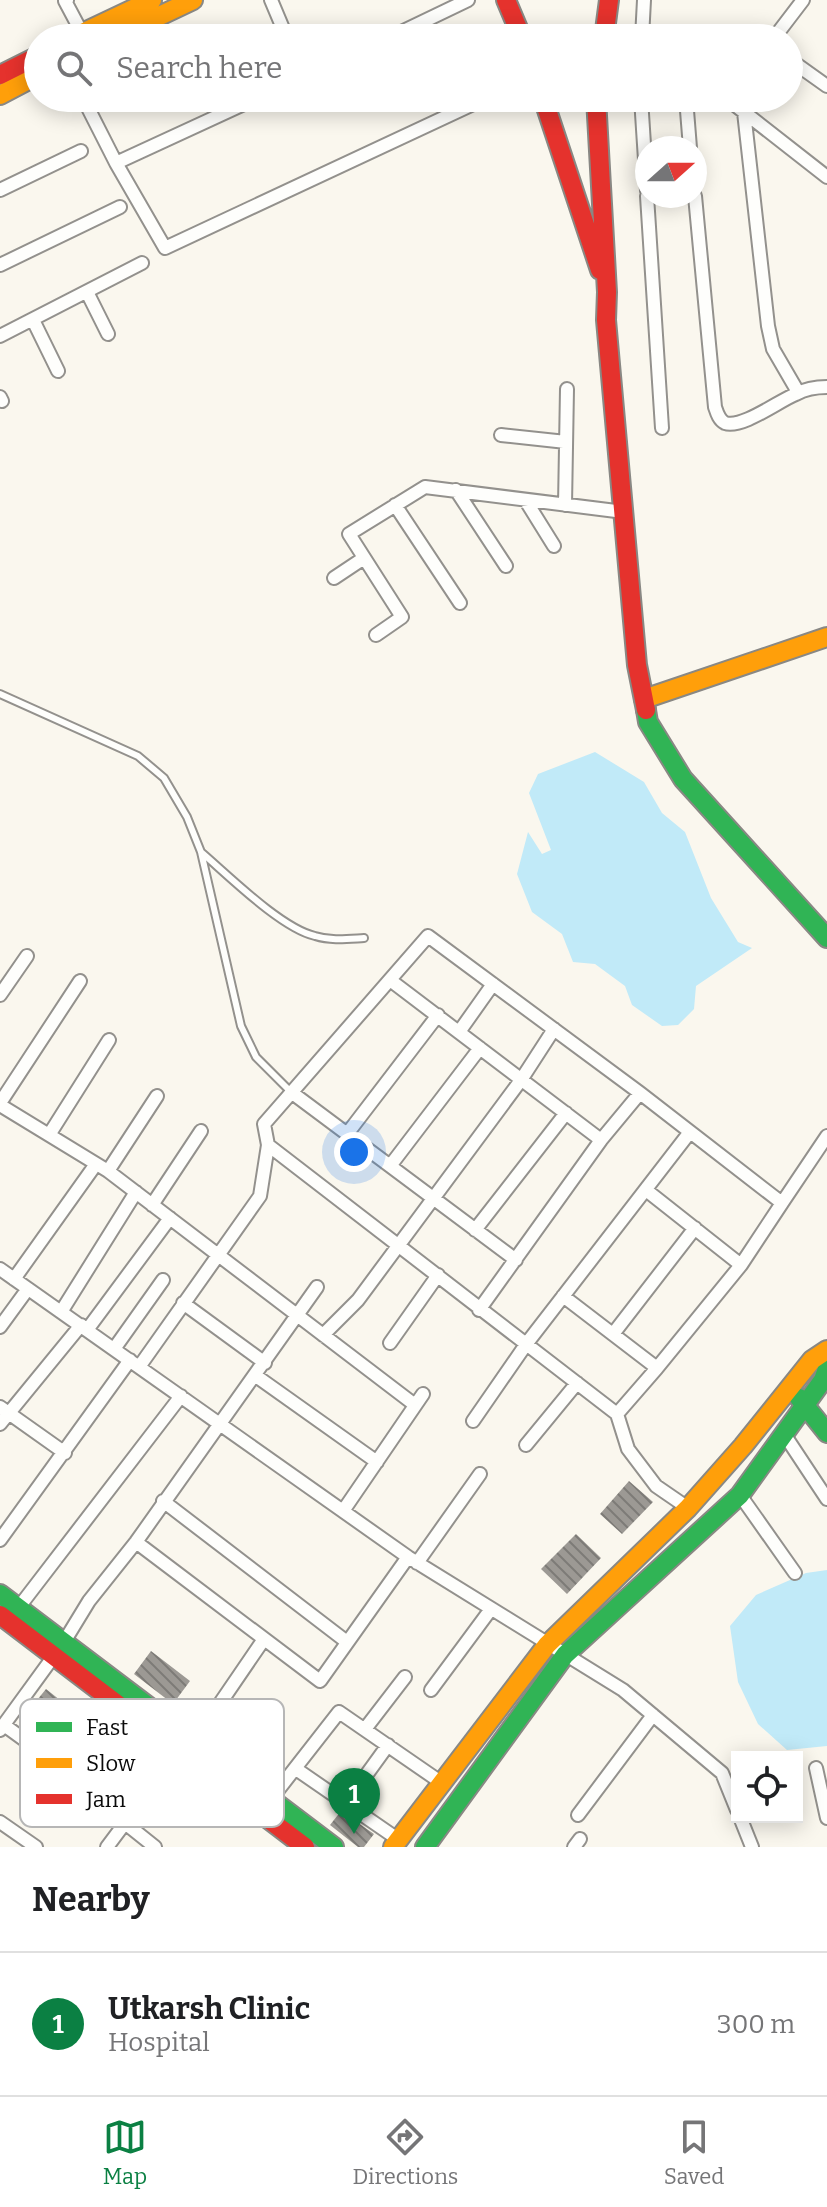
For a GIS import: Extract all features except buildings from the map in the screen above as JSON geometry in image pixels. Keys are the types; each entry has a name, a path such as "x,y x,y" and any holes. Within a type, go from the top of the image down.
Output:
{"street":[{"path":"67,0 73,24"},
{"path":"102,24 152,0"},
{"path":"142,24 193,0"},
{"path":"271,0 281,24"},
{"path":"418,24 468,0"},
{"path":"506,0 516,24"},
{"path":"606,24 609,0"},
{"path":"643,24 644,0"},
{"path":"785,24 803,0"},
{"path":"0,75 24,63"},
{"path":"803,69 827,86"},
{"path":"0,95 24,82"},
{"path":"90,112 165,248 456,112"},
{"path":"116,163 227,112"},
{"path":"548,112 607,292"},
{"path":"597,112 606,320 637,665 648,722 683,779 827,938"},
{"path":"642,112 643,136"},
{"path":"687,112 689,136"},
{"path":"744,112 827,177"},
{"path":"744,112 768,326 773,349 798,392"},
{"path":"0,190 81,151"},
{"path":"0,265 120,207"},
{"path":"648,208 662,428"},
{"path":"696,208 715,407 719,417 725,423 747,420 798,392 827,387"},
{"path":"0,336 142,263"},
{"path":"87,292 108,334"},
{"path":"33,320 58,371"},
{"path":"565,505 567,389"},
{"path":"501,435 566,442"},
{"path":"376,635 402,617 349,534 425,487 624,512"},
{"path":"456,490 506,566"},
{"path":"526,501 554,546"},
{"path":"395,505 460,603"},
{"path":"334,578 364,558"},
{"path":"644,699 827,637"},
{"path":"0,1540 183,1303 260,1196 268,1145 264,1124 428,936 782,1203"},
{"path":"0,995 27,956"},
{"path":"390,980 601,1140"},
{"path":"80,981 0,1104 108,1171 323,1335 419,1400 343,1511"},
{"path":"459,1032 493,984"},
{"path":"347,1134 438,1015"},
{"path":"323,1335 358,1300 521,1080 554,1029"},
{"path":"49,1135 109,1040"},
{"path":"390,1166 480,1048"},
{"path":"291,1092 516,1260"},
{"path":"479,1310 601,1140 640,1093"},
{"path":"108,1171 157,1096"},
{"path":"475,1230 566,1113"},
{"path":"152,1205 201,1131"},
{"path":"473,1421 527,1343 690,1132"},
{"path":"617,1414 741,1265 827,1136"},
{"path":"268,1145 617,1414 628,1449 656,1486 688,1508"},
{"path":"14,1279 96,1164"},
{"path":"646,1190 741,1265"},
{"path":"61,1312 136,1192"},
{"path":"65,1453 3,1415 84,1328 170,1218"},
{"path":"613,1334 695,1228"},
{"path":"0,1269 412,1560 623,1690 722,1773 731,1795"},
{"path":"390,1343 438,1275"},
{"path":"114,1349 163,1280"},
{"path":"23,1699 89,1601 136,1542 317,1287"},
{"path":"0,1327 27,1290"},
{"path":"563,1296 657,1368"},
{"path":"183,1303 265,1363"},
{"path":"425,1847 565,1655 740,1495 805,1404 821,1374 827,1350"},
{"path":"296,1769 346,1803 396,1844 547,1645 688,1508 743,1446 789,1387 821,1374"},
{"path":"256,1376 377,1462"},
{"path":"526,1445 577,1383"},
{"path":"789,1387 827,1433"},
{"path":"19,1607 181,1396"},
{"path":"784,1434 827,1499"},
{"path":"136,1542 320,1681 347,1642 480,1474"},
{"path":"740,1495 795,1573"},
{"path":"163,1501 347,1642"},
{"path":"0,1594 19,1607 59,1649"},
{"path":"431,1690 491,1609"},
{"path":"0,1615 59,1649 128,1699"},
{"path":"216,1699 264,1639"},
{"path":"365,1729 405,1677"},
{"path":"20,1703 2,1728 20,1740"},
{"path":"284,1783 339,1712 442,1783"},
{"path":"578,1815 653,1715"},
{"path":"346,1803 388,1745"},
{"path":"816,1768 827,1818"},
{"path":"284,1809 334,1847"},
{"path":"0,1822 36,1847"},
{"path":"742,1823 752,1847"},
{"path":"107,1847 122,1827"},
{"path":"130,1827 155,1847"},
{"path":"282,1827 305,1847"}],"lane":[{"path":"0,694 138,756 155,767 164,778 187,817 201,852 241,1026 256,1057 291,1092"},
{"path":"201,852 290,926 312,936 333,940 364,938"}],"water":[{"path":"595,752 644,782 662,813 685,832 711,898 738,942 752,948 696,986 694,1009 678,1025 662,1026 632,1005 625,986 595,964 573,962 562,934 532,912 517,874 528,832 542,854 551,850 529,793 538,774"},
{"path":"827,1570 827,1746 787,1750 758,1724 738,1682 730,1626 756,1595 806,1573"}],"traffic: fast":[{"path":"646,710 648,722 683,779 827,938"},
{"path":"425,1847 565,1655 740,1495 823,1380 827,1369"},
{"path":"799,1398 827,1433"},
{"path":"0,1594 139,1699"},
{"path":"284,1809 334,1847"}],"traffic: slow":[{"path":"101,24 152,0"},
{"path":"142,24 193,0"},
{"path":"0,95 24,82"},
{"path":"644,699 827,637"},
{"path":"393,1847 547,1645 688,1508 812,1360 827,1350"}],"traffic: jam":[{"path":"506,0 516,24"},
{"path":"606,24 609,0"},
{"path":"0,75 24,63"},
{"path":"548,112 600,270"},
{"path":"597,112 606,320 637,665 646,710"},
{"path":"0,1615 110,1699"},
{"path":"279,1827 305,1847"}],"place":[{"name":"Utkarsh Clinic","path":"354,1834"}]}
